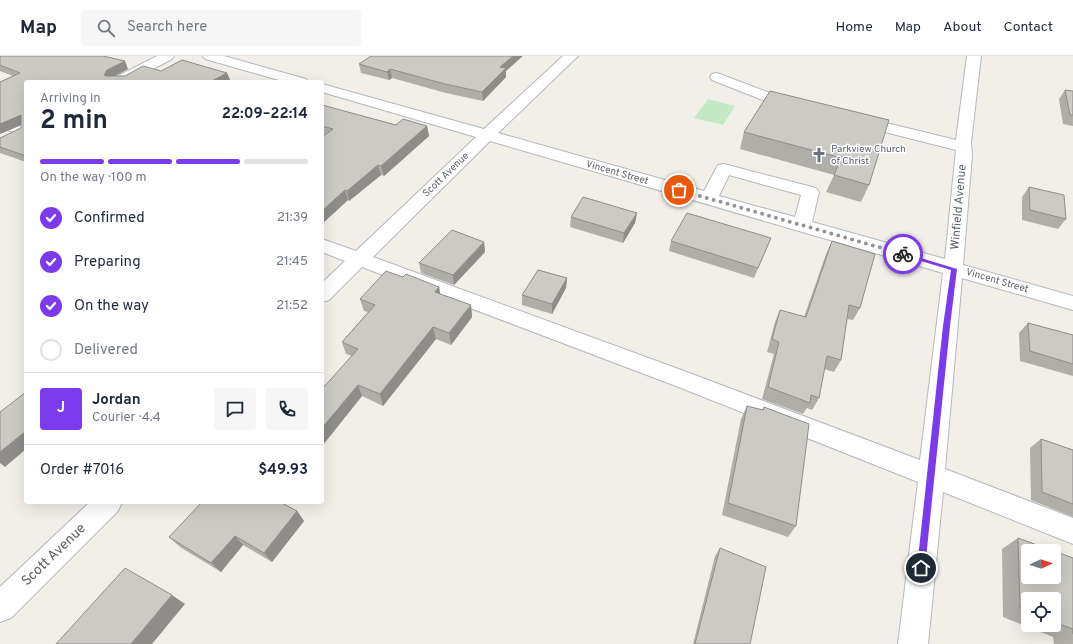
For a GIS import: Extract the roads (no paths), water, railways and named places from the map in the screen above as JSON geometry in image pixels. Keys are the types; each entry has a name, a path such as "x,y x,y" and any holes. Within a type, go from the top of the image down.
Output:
{"street":[{"path":"121,80 167,56"},
{"path":"210,56 294,80"},
{"name":"Scott Avenue","path":"324,294 570,56"},
{"name":"Winfield Avenue","path":"913,644 946,326 954,269 963,147 974,56"},
{"path":"717,77 765,96 808,108"},
{"name":"Vincent Street","path":"324,89 486,136 802,224 1073,303"},
{"path":"845,118 963,147"},
{"path":"0,122 24,130"},
{"path":"6,139 24,130"},
{"path":"709,198 724,169 810,192 802,224"},
{"path":"324,246 676,378 1073,531"},
{"name":"Scott Avenue","path":"0,607 107,504"}],"place":[{"name":"Parkview Church of Christ","path":"819,155"}]}
